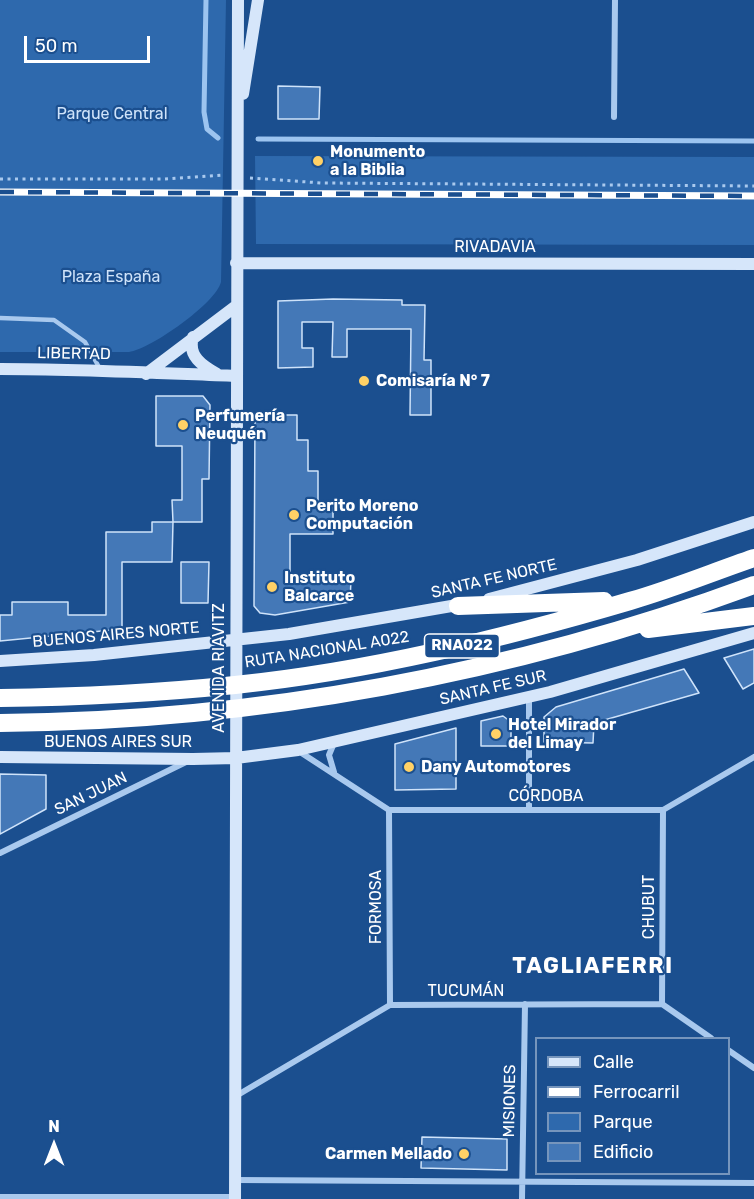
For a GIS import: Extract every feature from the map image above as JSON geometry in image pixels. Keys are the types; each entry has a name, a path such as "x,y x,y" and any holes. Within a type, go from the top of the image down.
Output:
{"highway":[{"name":"RUTA NACIONAL A022","path":"0,698 104,695 236,685 343,669 458,647 632,600 754,558"},
{"name":"RNA022","path":"0,723 100,720 236,708 331,696 432,677 605,634 754,585"},
{"path":"458,606 632,600"},
{"path":"605,634 754,616"}],"main road":[{"name":"AVENIDA RIAVITZ","path":"235,1198 238,0"},
{"name":"AVENIDA RIAVITZ","path":"237,136 258,0"},
{"name":"RIVADAVIA","path":"236,263 754,264"},
{"path":"146,374 236,306"},
{"path":"193,337 192,347 195,358 219,375"},
{"name":"LIBERTAD","path":"0,369 100,369 146,374 236,376"},
{"name":"SANTA FE NORTE","path":"236,640 344,627 458,606 579,576 754,522"},
{"name":"SANTA FE SUR","path":"236,758 298,750 529,697 754,633"},
{"name":"BUENOS AIRES NORTE","path":"0,662 236,640"},
{"name":"BUENOS AIRES SUR","path":"0,757 236,758"}],"street":[{"path":"614,117 615,0"},
{"path":"529,697 529,810"},
{"path":"334,742 329,755 334,773"},
{"path":"298,750 389,810"},
{"path":"663,810 754,757"},
{"name":"SAN JUAN","path":"0,852 193,759"},
{"name":"CÓRDOBA","path":"389,810 663,810"},
{"name":"FORMOSA","path":"389,810 390,1005"},
{"name":"CHUBUT","path":"662,1004 663,810"},
{"name":"MISIONES","path":"522,1199 525,1004"},
{"path":"662,1004 710,1037"},
{"name":"TUCUMÁN","path":"390,1005 662,1004"},
{"path":"236,1096 390,1005"},
{"path":"730,1051 754,1068"},
{"path":"236,1180 754,1183"},
{"path":"0,1197 235,1198"}],"lane":[{"path":"0,318 54,320 85,342 100,369"}],"path":[{"path":"0,179 165,179 212,175 322,183 754,186"}],"green space":[{"name":"Parque Central","path":"0,0 226,0 221,282 217,291 195,313 152,343 139,349 129,352 0,352"},
{"path":"255,156 754,157 754,245 256,244"}],"building":[{"path":"278,86 320,87 319,119 278,119"},
{"path":"402,300 402,305 425,305 424,360 431,360 431,415 410,415 411,329 347,329 347,357 332,357 333,322 302,322 302,348 313,348 313,367 278,368 278,301"},
{"path":"156,396 203,396 210,405 209,479 202,479 202,522 173,522 172,500 182,500 182,446 156,446"},
{"path":"255,415 297,415 297,440 308,440 308,471 318,471 318,502 333,502 333,534 290,534 290,582 351,579 350,602 275,615 260,613 254,606"},
{"path":"152,522 173,522 172,562 122,562 122,629 0,641 0,615 12,615 12,602 68,602 68,615 106,615 106,532 152,532"},
{"path":"181,562 209,562 208,603 181,603"},
{"path":"754,649 754,683 743,689 724,658"},
{"path":"684,669 699,693 594,723 593,743 544,742 544,717 556,707"},
{"name":"Hotel Mirador del Limay","path":"503,716 511,722 511,746 481,746 481,721"},
{"path":"456,728 456,789 395,790 395,744"},
{"path":"0,774 46,775 46,809 0,834"},
{"name":"Carmen Mellado","path":"422,1137 507,1139 507,1170 421,1168"}],"waterway":[{"path":"206,0 204,112 207,129 218,138"},
{"path":"258,139 754,141"}],"railway":[{"path":"0,192 754,196"}],"place":[{"name":"Monumento a la Biblia","path":"318,161"},
{"name":"Comisaría N° 7","path":"364,381"},
{"name":"Perfumería Neuquén","path":"183,425"},
{"name":"Perito Moreno Computación","path":"294,515"},
{"name":"Instituto Balcarce","path":"272,587"},
{"name":"Hotel Mirador del Limay","path":"496,734"},
{"name":"Dany Automotores","path":"409,767"},
{"name":"Carmen Mellado","path":"464,1154"}],"district":[{"name":"TAGLIAFERRI","path":"593,967"}],"park label":[{"name":"Plaza España","path":"111,277"}]}
